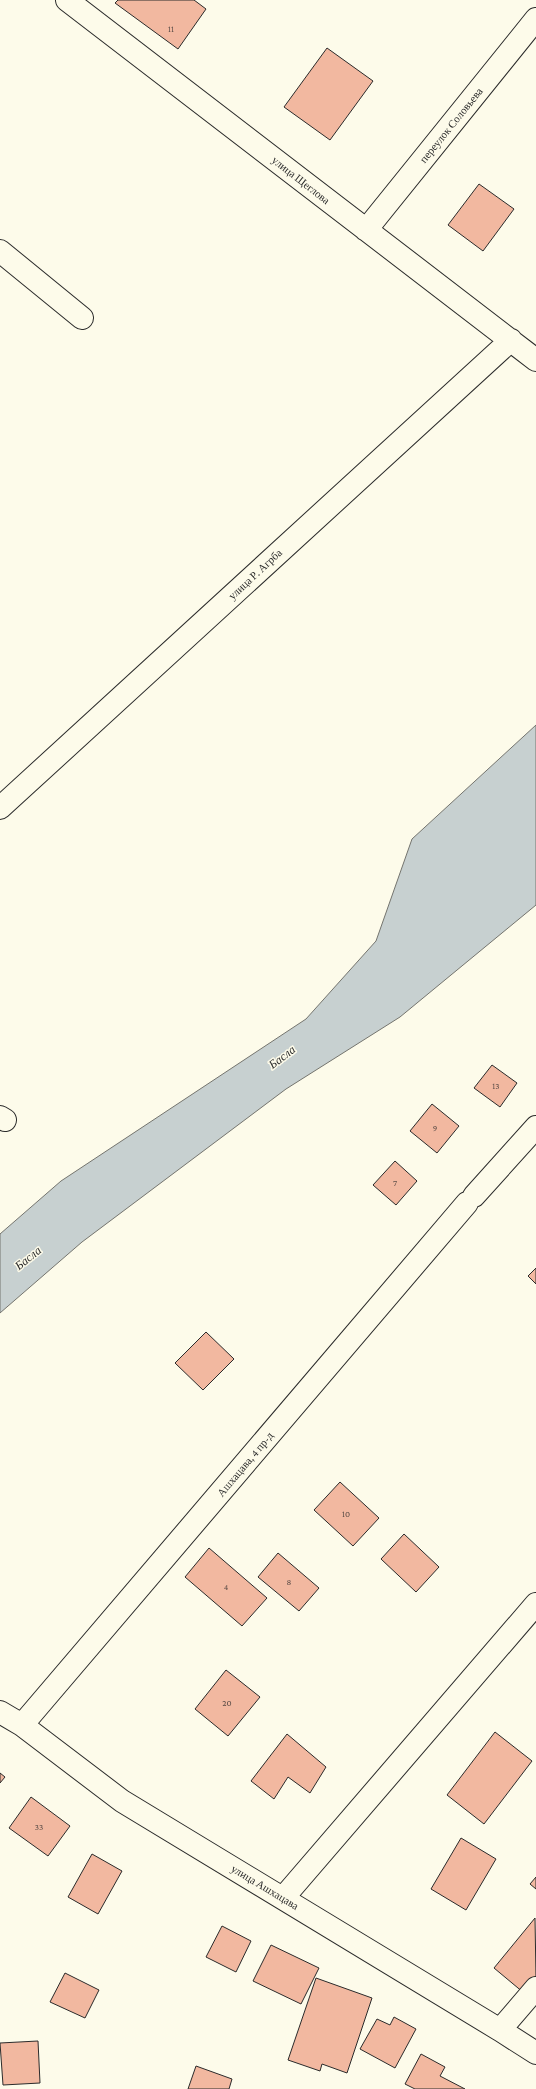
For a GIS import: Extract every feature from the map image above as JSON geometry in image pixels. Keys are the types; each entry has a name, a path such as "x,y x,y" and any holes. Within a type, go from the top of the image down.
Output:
{"street":[{"name":"улица Щеглова","path":"67,0 536,360"},
{"name":"переулок Соловьева","path":"366,230 536,19"},
{"path":"0,251 82,318"},
{"name":"улица Р. Агрба","path":"0,808 510,340"},
{"name":"Ашхацава, 4 пр-д","path":"22,1725 470,1199 536,1127"},
{"path":"282,1898 536,1604"},
{"name":"улица Ашхацава","path":"0,1712 22,1725 122,1801 536,2053"},
{"path":"500,2030 536,1988"}],"water":[{"name":"Басла","path":"536,725 536,905 400,1017 286,1089 82,1242 0,1313 0,1234 61,1181 306,1019 376,941 412,839"}],"building":[{"path":"118,0 194,0 206,9 178,49 115,3"},
{"path":"327,48 373,81 330,140 284,107"},
{"path":"479,184 514,209 483,251 448,225"},
{"path":"492,1065 517,1083 500,1107 474,1088"},
{"path":"432,1104 459,1126 437,1153 410,1131"},
{"path":"395,1161 417,1181 396,1205 373,1185"},
{"path":"536,1268 536,1284 528,1276"},
{"path":"206,1332 234,1359 203,1390 175,1363"},
{"path":"340,1482 379,1518 353,1546 314,1510"},
{"path":"404,1534 439,1567 416,1592 381,1559"},
{"path":"209,1548 267,1598 242,1626 185,1577"},
{"path":"278,1553 319,1588 299,1611 258,1577"},
{"path":"226,1670 260,1697 228,1736 195,1709"},
{"path":"495,1732 532,1761 484,1824 447,1795"},
{"path":"287,1734 326,1767 310,1793 288,1777 274,1799 251,1781"},
{"path":"0,1773 5,1777 0,1783"},
{"path":"31,1797 70,1826 48,1856 9,1828"},
{"path":"461,1838 496,1859 466,1910 431,1889"},
{"path":"92,1854 122,1871 98,1914 68,1897"},
{"path":"536,1877 536,1889 530,1884"},
{"path":"535,1918 536,1978 524,1993 494,1968"},
{"path":"222,1926 251,1941 236,1972 206,1957"},
{"path":"271,1945 319,1968 301,2004 253,1981"},
{"path":"65,1973 99,1990 85,2018 50,2002"},
{"path":"316,1978 372,1998 347,2073 322,2064 320,2071 288,2060"},
{"path":"394,2017 416,2029 395,2068 360,2049 377,2019 390,2025"},
{"path":"38,2041 40,2083 3,2085 0,2043"},
{"path":"421,2054 445,2067 440,2076 465,2089 415,2089 405,2084"},
{"path":"196,2066 232,2079 229,2089 188,2089"}]}
